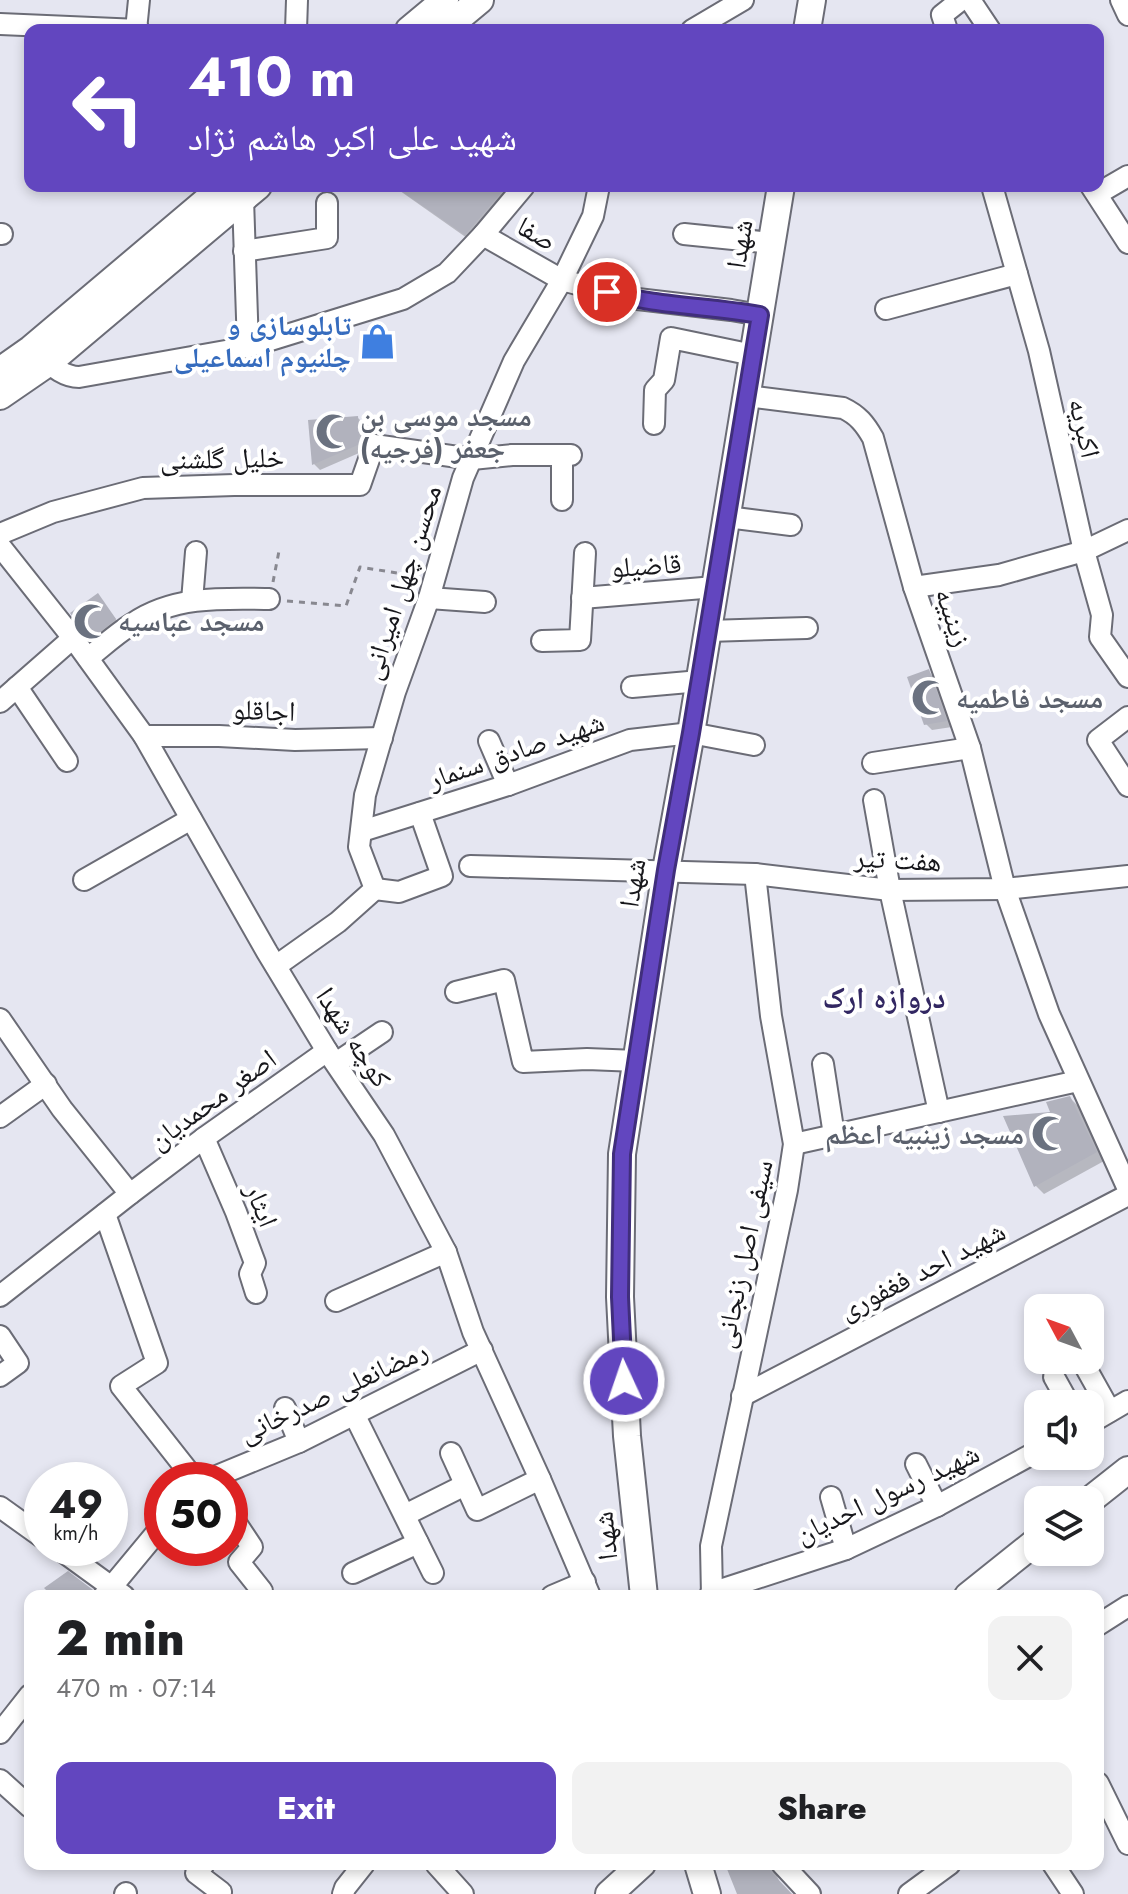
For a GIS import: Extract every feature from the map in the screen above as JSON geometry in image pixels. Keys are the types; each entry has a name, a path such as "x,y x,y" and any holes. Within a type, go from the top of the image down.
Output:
{"main road":[{"path":"416,24 445,0"},
{"path":"451,24 480,0"},
{"path":"808,24 812,0"},
{"path":"0,396 40,356 240,192"},
{"name":"شهدا","path":"643,1590 627,1436 620,1297 622,1154 666,870 780,192"},
{"path":"0,371 40,356"},
{"path":"1104,1489 1128,1470"},
{"path":"976,1590 1024,1551"},
{"path":"609,1894 632,1870"},
{"path":"700,1870 707,1894"}],"street":[{"path":"137,24 139,0"},
{"path":"296,24 297,0"},
{"path":"702,24 743,0"},
{"path":"945,24 942,15 961,0"},
{"path":"970,0 986,24"},
{"path":"1121,0 1128,15"},
{"path":"0,24 24,25"},
{"path":"1104,186 1128,176"},
{"path":"242,192 248,347"},
{"path":"40,356 62,373 79,377 248,347 403,299 447,273 519,192"},
{"name":"محسن چهل امیرانی","path":"375,889 359,847 365,795 395,692 432,588 463,478 514,361 562,280 593,216 598,192"},
{"name":"اکبریه","path":"994,192 1039,351 1084,551 1102,615 1100,637 1128,677"},
{"path":"1095,192 1128,243"},
{"path":"244,251 327,238 327,203"},
{"path":"684,234 772,243"},
{"name":"صفا","path":"483,235 562,280 629,298 760,315"},
{"path":"886,309 1017,274"},
{"path":"654,424 655,390 664,380 671,338 753,355"},
{"name":"زینبیه","path":"747,396 843,408 856,414 873,438 914,587 970,748 1005,889 1049,1014 1128,1192"},
{"name":"خلیل گلشنی","path":"0,534 53,512 143,488 360,485 374,445 472,459"},
{"path":"472,459 567,455 562,500"},
{"path":"727,517 791,525"},
{"path":"914,587 999,575 1084,551 1128,530"},
{"name":"کوچه شهدا","path":"0,546 73,638 144,736 276,966 384,1135 446,1252 473,1332 587,1589"},
{"path":"192,601 196,552"},
{"path":"542,641 580,640 585,553"},
{"name":"قاضیلو","path":"582,598 715,587"},
{"path":"432,588 485,602"},
{"path":"88,658 133,622 157,610 192,601 269,599"},
{"path":"708,631 807,628"},
{"path":"0,702 73,638"},
{"path":"632,687 700,681"},
{"path":"17,687 67,761"},
{"path":"1128,717 1098,740 1128,786"},
{"name":"شهید صادق سنمار","path":"362,831 508,785 630,740 691,733 754,745"},
{"name":"اجاقلو","path":"144,736 295,740 382,738"},
{"path":"489,741 508,785"},
{"path":"873,763 970,748"},
{"path":"874,800 890,890 939,1112"},
{"path":"276,966 338,922 375,889 399,892 442,876 420,813"},
{"path":"84,880 191,819"},
{"name":"هفت تیر","path":"470,866 755,874 890,890 1005,889 1128,876"},
{"name":"سیفی اصل زنجانی","path":"712,1590 711,1546 787,1190 794,1144 771,1016 755,874"},
{"path":"456,992 504,980 523,1062 587,1059 637,1061"},
{"path":"0,1019 62,1109 130,1194"},
{"name":"اصغر محمدیان","path":"0,1296 204,1138 332,1057 382,1032"},
{"path":"823,1064 834,1135"},
{"path":"794,1144 1078,1081"},
{"path":"0,1117 46,1084"},
{"name":"ایثار","path":"204,1138 255,1263 250,1274 256,1293"},
{"name":"شهید احد فغفوری","path":"742,1396 1128,1192"},
{"path":"105,1214 157,1363 121,1386 181,1462"},
{"path":"336,1301 446,1252"},
{"path":"0,1336 18,1363 0,1376"},
{"name":"رمضانعلی صدرخانی","path":"248,1463 355,1416 482,1350"},
{"path":"1091,1374 1119,1406"},
{"path":"1054,1377 1061,1390"},
{"path":"285,1408 299,1442"},
{"path":"355,1416 433,1573"},
{"path":"451,1453 477,1510 540,1479"},
{"name":"شهید رسول احدیان","path":"727,1590 846,1549 937,1506 1024,1459"},
{"path":"916,1464 937,1506"},
{"path":"405,1515 465,1485"},
{"path":"831,1497 846,1549"},
{"path":"0,1507 24,1524"},
{"path":"353,1573 418,1543"},
{"path":"115,1590 144,1551"},
{"path":"80,1566 109,1590"},
{"path":"242,1566 261,1590"},
{"path":"1104,1621 1128,1606"},
{"path":"0,1733 24,1703"},
{"path":"0,1780 24,1802"},
{"path":"1104,1795 1128,1844"},
{"path":"199,1870 196,1873 220,1894"},
{"path":"343,1894 359,1870"},
{"path":"441,1870 463,1894"},
{"path":"788,1870 810,1894"},
{"path":"909,1894 942,1870 946,1894"},
{"path":"1057,1870 1073,1894"}],"path":[{"path":"279,551 269,599 346,606 360,567 432,588"}],"building":[{"path":"403,192 502,192 465,235"},
{"name":"مسجد موسی بن جعفر (فرجیه)","path":"358,416 360,444 312,465 308,420"},
{"name":"مسجد عباسیه","path":"98,593 116,619 90,640 70,613"},
{"name":"مسجد فاطمیه","path":"929,669 947,721 924,725 907,677"},
{"name":"مسجد زینبیه اعظم","path":"1070,1096 1097,1152 1034,1187 1003,1116 1050,1112 1046,1102"},
{"path":"68,1571 93,1590 46,1590 44,1588"},
{"path":"727,1870 771,1870 792,1894 737,1894"}],"place":[{"name":"تابلوسازی و چلنیوم اسماعیلی","path":"377,341"},
{"name":"مسجد موسی بن جعفر (فرجیه)","path":"334,432"},
{"name":"مسجد عباسیه","path":"92,621"},
{"name":"مسجد فاطمیه","path":"930,698"},
{"name":"مسجد زینبیه اعظم","path":"1050,1134"}],"district":[{"name":"دروازه ارک","path":"884,998"}],"route":[{"path":"607,292 629,298 760,315 666,870 622,1154 620,1297 624,1381"}]}
